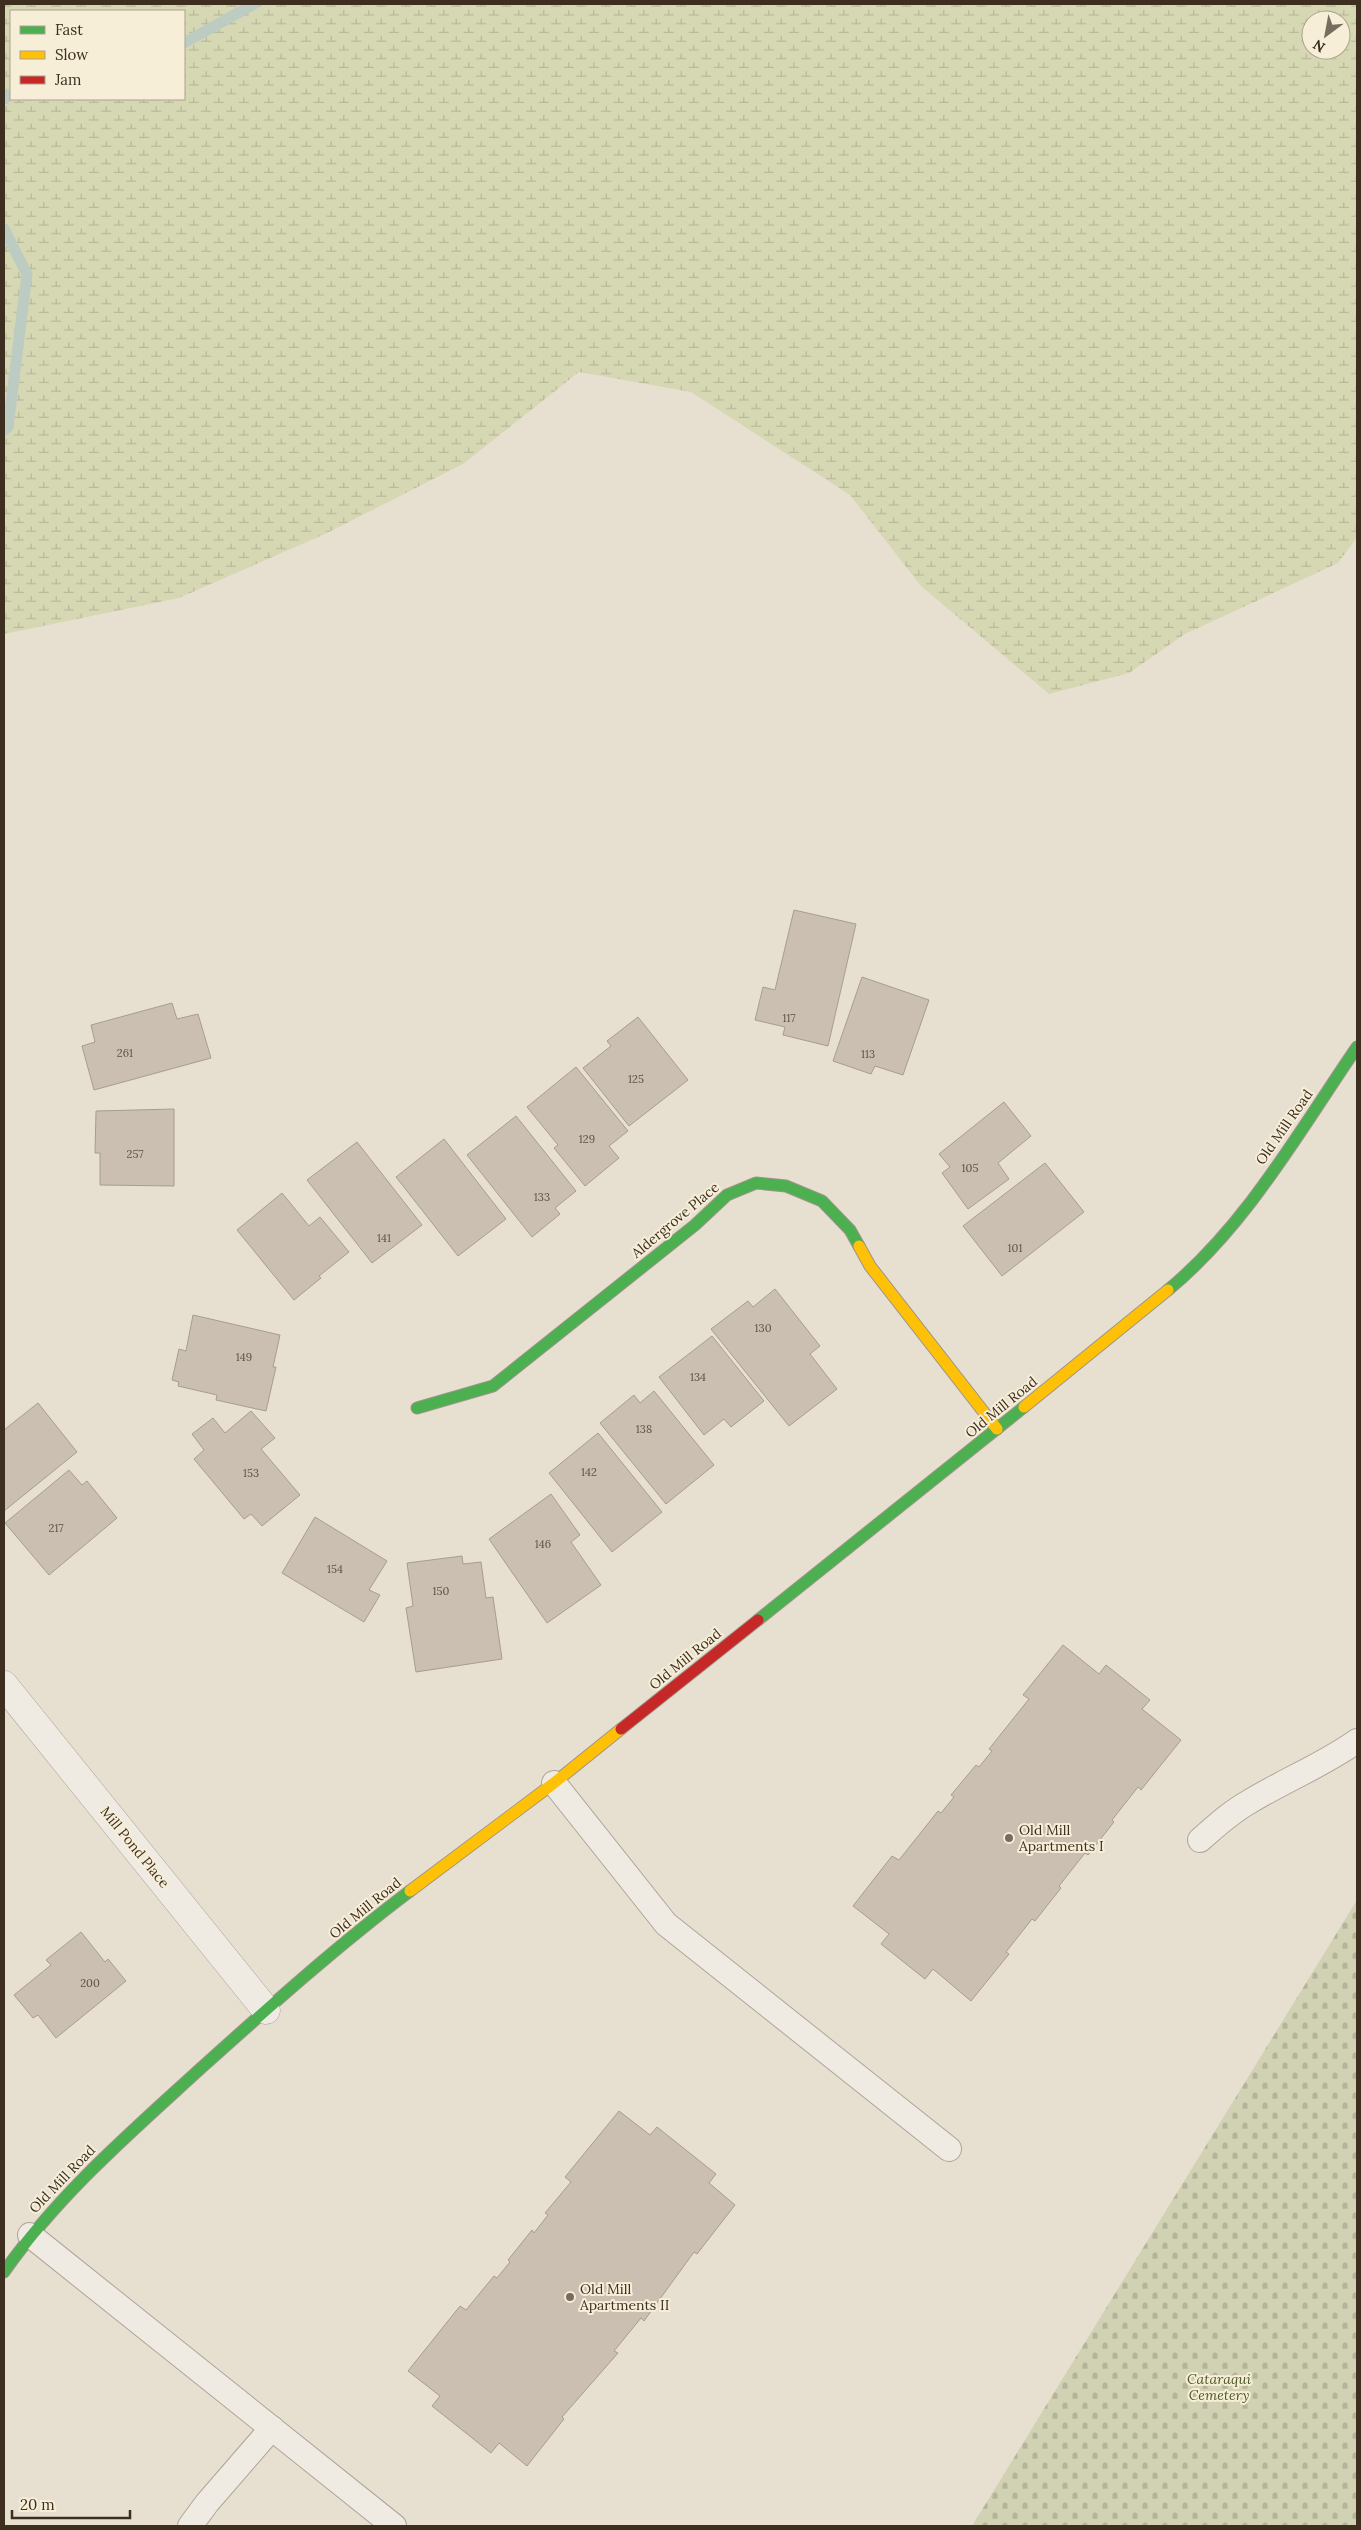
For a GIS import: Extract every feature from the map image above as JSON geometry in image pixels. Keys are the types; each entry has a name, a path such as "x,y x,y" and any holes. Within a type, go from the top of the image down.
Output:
{"street":[{"name":"Old Mill Road","path":"4,2272 30,2235 67,2193 126,2136 266,2010 382,1912 554,1783 998,1429 1182,1278 1219,1242 1244,1211 1357,1047"},
{"name":"Aldergrove Place","path":"417,1408 493,1386 696,1225 727,1195 756,1183 786,1186 822,1201 850,1230 870,1266 998,1429"},
{"name":"Mill Pond Place","path":"4,1685 266,2010"}],"lane":[{"path":"1200,1840 1224,1819 1249,1802 1299,1776 1357,1741"},
{"path":"554,1783 666,1924 949,2149"},
{"path":"30,2235 394,2526"},
{"path":"190,2526 207,2503 272,2428"}],"green space":[{"path":"4,4 1357,4 1357,537 1338,563 1185,634 1129,673 1049,694 921,586 850,495 691,392 579,372 463,464 325,534 179,598 4,634"},
{"name":"Cataraqui Cemetery","path":"1357,1900 1357,2526 972,2526"}],"building":[{"path":"794,910 856,924 828,1046 783,1035 785,1027 755,1020 763,987 775,990"},
{"path":"862,977 929,1000 903,1075 875,1066 871,1074 833,1061"},
{"path":"172,1003 177,1019 198,1014 211,1058 94,1090 82,1046 95,1042 91,1025"},
{"path":"638,1017 688,1080 629,1126 583,1068 611,1046 607,1041"},
{"path":"576,1067 628,1131 609,1146 619,1158 585,1186 554,1148 558,1145 527,1107"},
{"path":"1004,1102 1031,1136 998,1163 1009,1179 968,1209 942,1173 950,1167 939,1154"},
{"path":"174,1109 174,1186 100,1185 100,1153 95,1153 96,1111"},
{"path":"516,1116 576,1191 555,1208 560,1214 532,1237 467,1155"},
{"path":"444,1139 506,1219 458,1256 396,1177"},
{"path":"357,1142 422,1225 372,1263 307,1180"},
{"path":"1045,1163 1084,1212 1002,1276 963,1226"},
{"path":"282,1193 309,1226 320,1217 349,1252 319,1276 321,1278 294,1300 237,1230"},
{"path":"775,1289 820,1346 810,1354 837,1389 789,1426 711,1329 748,1301 753,1307"},
{"path":"193,1315 280,1335 273,1367 276,1367 266,1411 216,1400 217,1395 178,1386 179,1382 172,1380 179,1349 186,1351"},
{"path":"712,1336 764,1401 731,1427 724,1419 704,1435 659,1377"},
{"path":"654,1391 714,1465 666,1504 600,1423 634,1395 640,1403"},
{"path":"38,1403 77,1452 4,1511 4,1430"},
{"path":"251,1411 275,1438 261,1449 300,1495 262,1526 251,1514 244,1519 194,1459 204,1450 192,1434 213,1418 225,1433"},
{"path":"598,1433 662,1512 612,1552 549,1473"},
{"path":"69,1470 82,1485 87,1481 117,1518 49,1575 5,1523"},
{"path":"551,1494 580,1535 571,1542 601,1585 547,1623 489,1539"},
{"path":"315,1517 387,1561 369,1590 380,1595 364,1622 282,1573"},
{"path":"462,1556 463,1564 481,1562 486,1598 493,1597 502,1659 416,1672 406,1608 413,1606 407,1563"},
{"name":"Old Mill Apartments I","path":"1063,1645 1099,1674 1106,1665 1150,1700 1142,1709 1181,1740 1141,1790 1138,1787 1112,1820 1114,1822 1088,1855 1085,1853 1035,1921 1032,1919 1006,1952 1009,1954 971,2001 933,1969 925,1979 881,1944 889,1934 853,1906 892,1856 899,1860 938,1811 941,1813 954,1797 951,1795 976,1765 979,1767 992,1751 989,1749 1029,1699 1023,1695"},
{"path":"81,1932 105,1962 108,1959 126,1981 56,2038 38,2015 33,2018 14,1995 51,1965 46,1960"},
{"name":"Old Mill Apartments II","path":"619,2111 650,2135 657,2127 716,2174 709,2183 735,2205 697,2254 694,2252 644,2321 641,2318 614,2351 618,2353 562,2417 564,2419 527,2466 499,2443 491,2453 432,2406 440,2396 408,2371 460,2306 466,2310 494,2276 497,2278 510,2262 508,2260 532,2230 534,2233 548,2215 545,2213 571,2182 565,2177"}],"waterway":[{"path":"185,42 254,4"},
{"path":"4,99 10,95"},
{"path":"4,229 27,274 8,427 4,430"}],"traffic: fast":[{"path":"1168,1290 1196,1265 1247,1207 1293,1143 1357,1047"},
{"path":"417,1408 493,1386 695,1225 727,1195 756,1183 786,1186 822,1201 850,1230 859,1246"},
{"path":"758,1620 1024,1407"},
{"path":"4,2272 48,2216 96,2165 200,2069 303,1978 410,1891"}],"traffic: slow":[{"path":"859,1246 870,1266 997,1429"},
{"path":"1024,1407 1168,1290"},
{"path":"410,1891 554,1783 621,1729"}],"traffic: jam":[{"path":"621,1729 758,1620"}],"place":[{"name":"Old Mill Apartments I","path":"1009,1838"},
{"name":"Old Mill Apartments II","path":"570,2297"}]}
